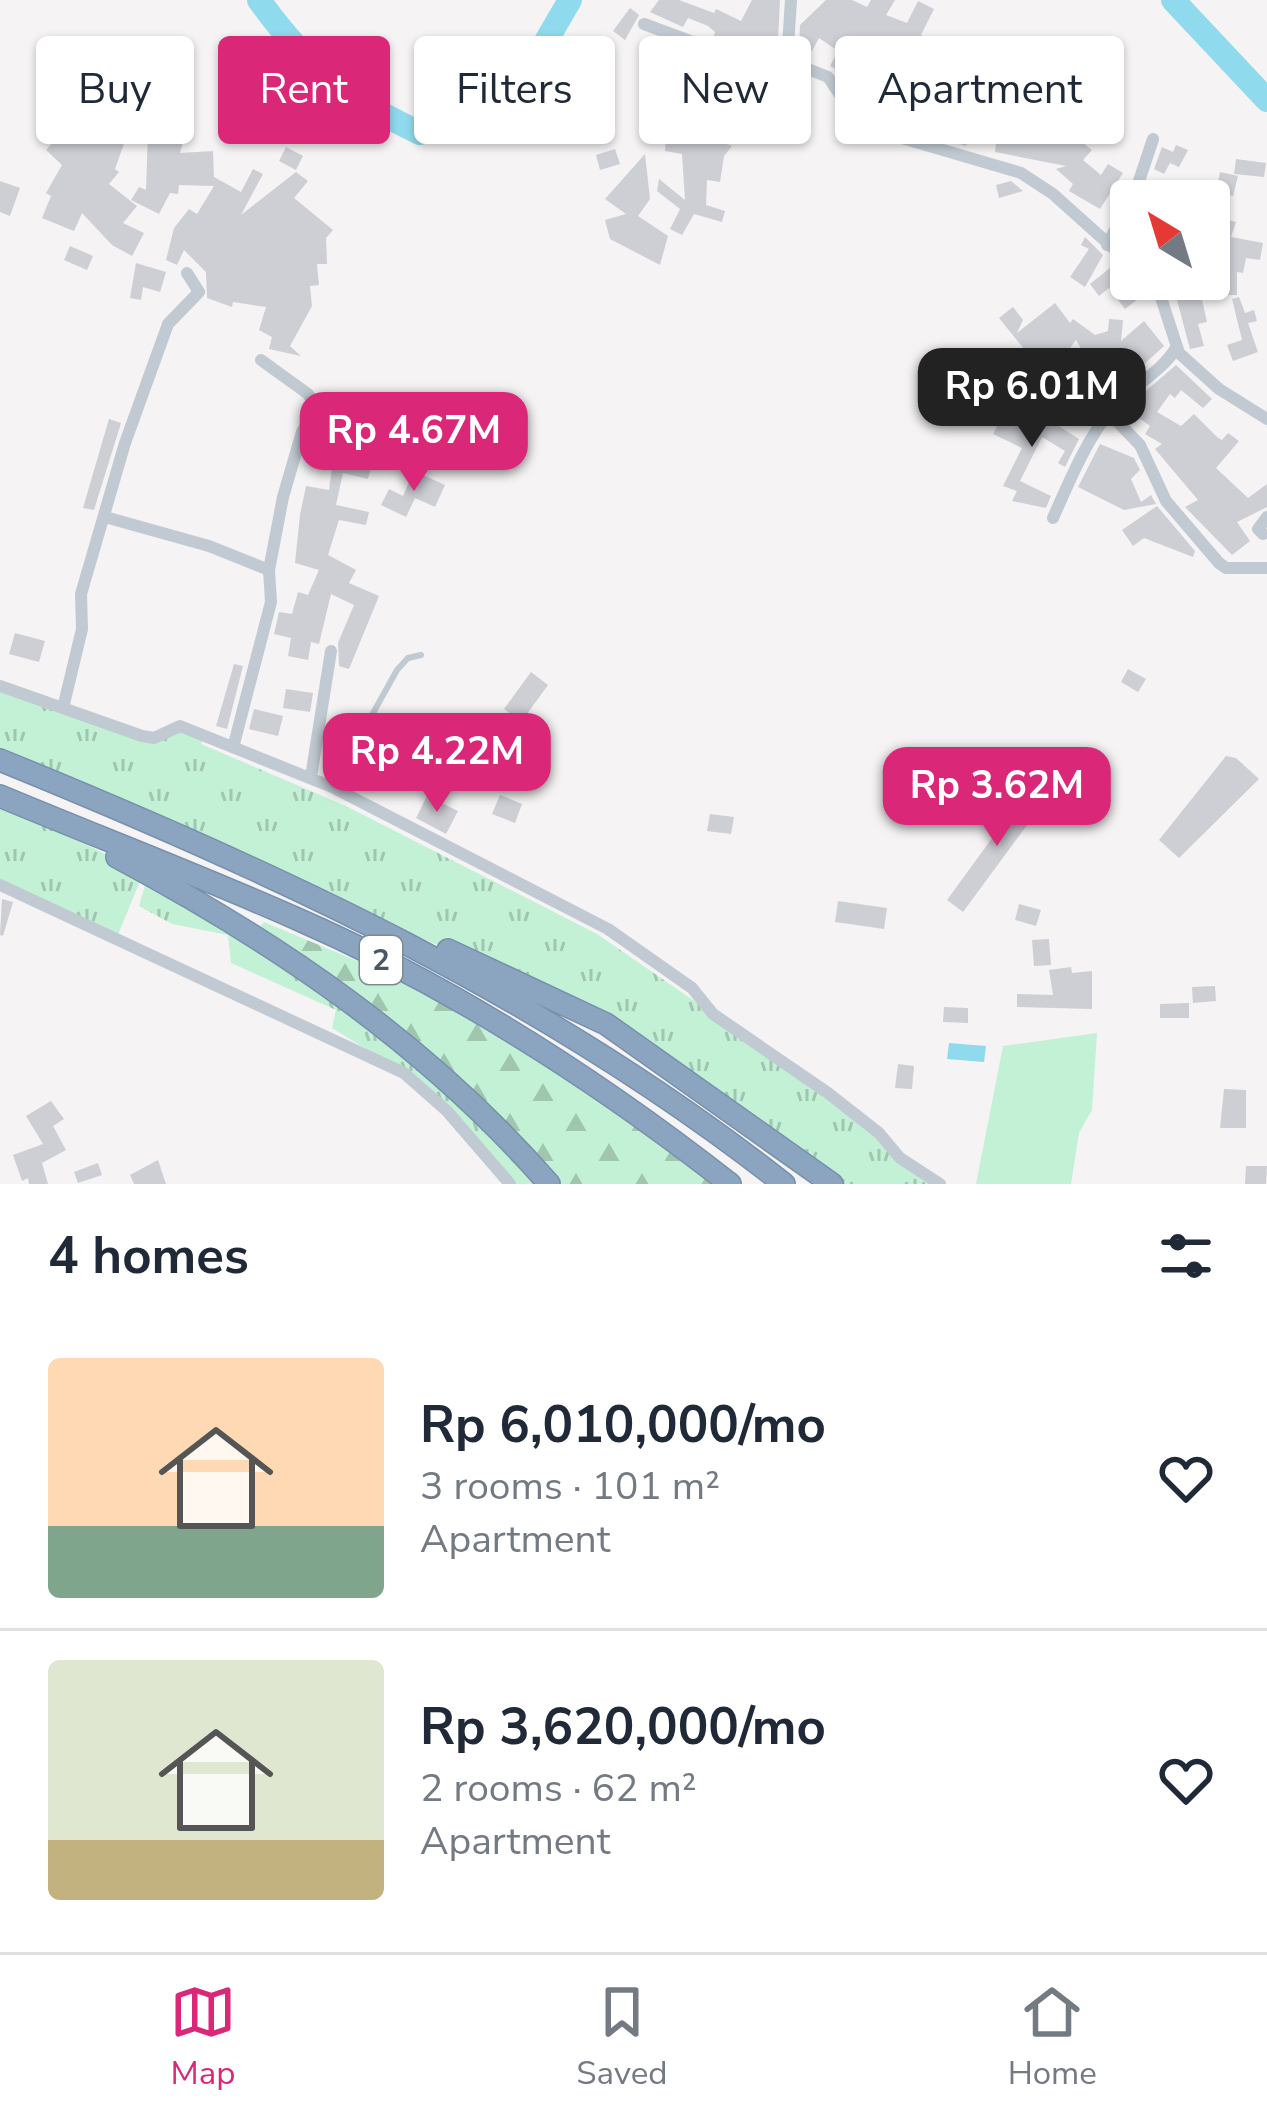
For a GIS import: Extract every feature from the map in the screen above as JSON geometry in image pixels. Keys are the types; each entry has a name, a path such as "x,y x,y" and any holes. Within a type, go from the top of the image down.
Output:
{"highway":[{"name":"2","path":"0,760 352,914 585,1043 784,1184"},
{"name":"2","path":"0,797 296,918 397,968 566,1066 730,1184"},
{"path":"0,797 189,896 314,974 466,1096 549,1184"},
{"path":"352,914 493,968 606,1024 832,1184"}],"street":[{"path":"789,36 791,0"},
{"path":"644,24 677,36"},
{"path":"811,72 836,84 861,126 1021,173 1053,194 1110,247"},
{"path":"1107,245 1136,190 1153,139"},
{"path":"63,708 82,629 81,594 165,331 199,292 187,273"},
{"path":"1161,300 1176,348 1207,380 1267,419"},
{"path":"1052,518 1090,438 1176,348"},
{"path":"234,744 272,602 269,570 297,448 317,405 261,360"},
{"path":"1109,413 1140,445 1166,501 1220,563 1226,568 1267,568"},
{"path":"105,517 209,546 269,570"},
{"path":"1263,534 1258,530 1267,517"},
{"path":"311,777 331,651"},
{"path":"0,686 150,738 180,726 234,744 332,787 626,941 940,1184"},
{"path":"0,885 404,1072 432,1096 511,1184"}],"lane":[{"path":"332,787 398,670 408,658 421,655"}],"green space":[{"path":"0,687 142,736 171,727 207,733 201,744 346,806 597,934 828,1093 940,1184 832,1184 643,1049 454,952 0,760"},
{"path":"0,799 143,874 117,937 0,885"},
{"path":"148,875 312,973 549,1184 512,1184 423,1084 332,1028 336,1010 231,963 228,935 172,924 139,906"},
{"path":"264,922 482,1013 730,1184 549,1184 486,1116 252,935"},
{"path":"1097,1033 1092,1110 1079,1133 1071,1184 976,1184 1003,1046"}],"water":[{"path":"949,1043 986,1046 984,1062 947,1059"}],"building":[{"path":"659,0 679,0 741,21 752,0 780,0 778,36 714,36 708,26 688,18 683,27 650,12"},
{"path":"826,0 852,0 867,7 871,0 895,0 886,15 907,23 918,1 934,9 923,36 835,36 835,49 819,38 811,51 811,36 799,36 800,25"},
{"path":"630,8 639,15 625,40 613,31"},
{"path":"51,144 124,144 115,169 119,172 109,184 137,206 123,223 144,233 132,256 112,245 82,213 74,231 42,218 51,196 46,193 62,165 46,150"},
{"path":"148,144 183,144 180,153 213,151 214,177 241,192 253,169 263,174 241,215 296,172 308,181 294,198 333,230 326,238 327,264 317,264 319,285 310,286 312,306 290,346 301,356 269,349 272,337 259,330 266,307 233,302 232,307 207,298 206,272 184,250 177,265 166,260 174,228 189,209 197,214 214,186 179,185 178,194 170,193 159,214 131,200 139,187 146,190"},
{"path":"666,144 732,146 724,156 720,182 707,180 706,205 725,211 722,222 694,214 682,235 670,229 680,209 657,191 659,179 685,200 682,154 665,151"},
{"path":"996,144 1084,144 1092,150 1083,160 1101,175 1108,164 1123,173 1119,180 1110,180 1110,193 1100,209 1069,191 1073,184 1056,169 1066,166 995,152"},
{"path":"1176,145 1188,150 1179,167 1170,163 1164,174 1154,169 1162,147 1173,152"},
{"path":"286,147 303,156 296,170 279,161"},
{"path":"615,149 620,164 600,170 596,155"},
{"path":"645,154 650,199 638,216 668,236 660,265 610,239 605,220 626,214 605,199"},
{"path":"1236,159 1266,163 1264,177 1234,174"},
{"path":"1220,172 1238,176 1233,196 1230,180 1218,180"},
{"path":"0,181 20,188 10,216 0,212"},
{"path":"1011,181 1023,191 999,198 996,185"},
{"path":"1230,220 1236,222 1231,237 1263,243 1260,260 1246,258 1243,273 1237,272 1237,295 1230,295"},
{"path":"1085,237 1103,255 1085,287 1070,277 1089,249 1081,245"},
{"path":"70,246 93,256 87,270 64,260"},
{"path":"136,263 166,272 160,292 143,287 141,300 130,298"},
{"path":"1110,268 1110,289 1099,296 1090,284"},
{"path":"1239,297 1245,313 1254,310 1257,321 1248,323 1258,352 1233,361 1227,345 1242,340 1232,299"},
{"path":"1177,300 1202,300 1207,322 1198,324 1204,346 1190,349"},
{"path":"1055,303 1070,323 1073,319 1095,335 1108,331 1109,319 1123,320 1121,341 1144,321 1164,346 1109,396 1076,340 1062,359 1096,394 1084,407 1077,400 1067,410 1057,400 1069,385 1044,360 1012,390 1000,415 986,409 1025,350 999,318 1013,307 1023,320 1017,333"},
{"path":"1176,365 1212,399 1203,408 1181,390 1175,398 1170,394 1157,412 1181,426 1194,414 1222,440 1228,433 1239,441 1216,468 1248,498 1267,484 1267,507 1237,522 1250,541 1232,555 1185,507 1198,500 1155,449 1162,444 1145,434 1150,426 1126,408"},
{"path":"352,398 373,410 348,452 386,440 390,452 374,457 368,479 343,473 336,505 369,512 366,525 339,520 328,555 356,570 349,583 379,596 349,669 339,666 338,643 354,605 331,594 319,644 311,642 308,660 288,656 291,638 274,634 279,612 292,614 298,592 308,595 319,570 295,563 300,515 306,486 329,490 335,447 327,442"},
{"path":"1029,407 1079,439 1065,467 1058,463 1065,451 1042,437 1020,481 1051,496 1046,508 1012,501 1017,491 1003,486 1022,448 993,434 1005,410 1024,419"},
{"path":"109,419 121,423 94,510 83,508"},
{"path":"1100,444 1134,458 1140,470 1131,479 1141,502 1151,495 1156,504 1124,510 1078,487"},
{"path":"414,471 445,485 435,507 415,498 406,517 381,505 389,489 403,496"},
{"path":"1157,506 1195,551 1193,557 1144,538 1133,546 1122,530"},
{"path":"15,633 45,641 39,662 9,654"},
{"path":"234,664 243,666 227,729 216,726"},
{"path":"1128,669 1146,679 1138,692 1121,682"},
{"path":"531,672 548,685 521,722 504,709"},
{"path":"286,689 313,693 310,712 283,708"},
{"path":"254,709 283,716 278,736 249,729"},
{"path":"455,744 469,751 461,767 447,760"},
{"path":"1226,756 1236,758 1259,779 1179,858 1159,840"},
{"path":"1030,786 1047,798 963,912 947,900"},
{"path":"500,795 522,804 515,823 492,814"},
{"path":"427,796 458,811 446,834 416,818"},
{"path":"710,814 734,817 731,834 707,831"},
{"path":"2,899 13,902 3,936 0,935"},
{"path":"838,901 887,908 884,929 835,922"},
{"path":"1019,904 1041,910 1036,926 1015,920"},
{"path":"1049,939 1051,965 1034,966 1032,940"},
{"path":"1071,967 1072,973 1092,971 1092,1009 1017,1007 1017,994 1053,995 1049,970"},
{"path":"1215,986 1216,1001 1193,1003 1192,987"},
{"path":"1189,1003 1189,1018 1160,1018 1160,1004"},
{"path":"944,1007 968,1008 968,1023 943,1022"},
{"path":"898,1064 914,1066 912,1089 895,1088"},
{"path":"1224,1089 1246,1090 1246,1128 1220,1128"},
{"path":"51,1101 64,1119 53,1126 66,1150 42,1163 48,1184 29,1184 28,1178 22,1181 13,1155 43,1144 26,1116"},
{"path":"158,1160 166,1184 134,1184 130,1175"},
{"path":"98,1163 102,1175 78,1183 74,1172"},
{"path":"1246,1166 1267,1166 1266,1184 1245,1184"}],"waterway":[{"path":"259,0 294,44 330,78 420,133 528,72 570,0"},
{"path":"1173,0 1267,100"}]}
